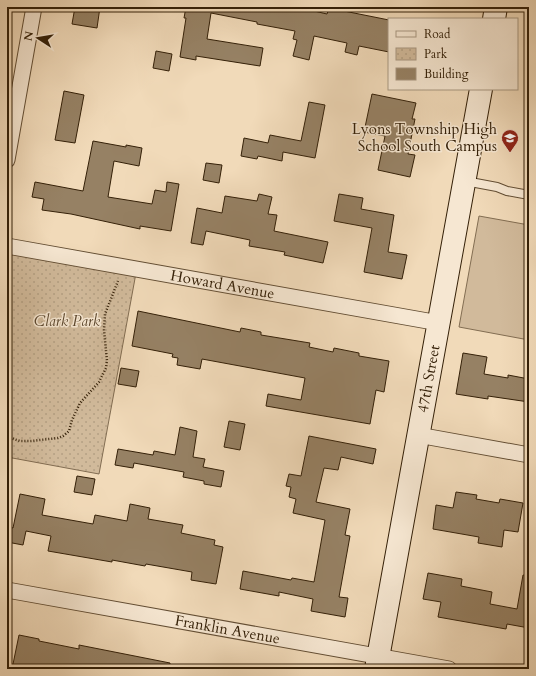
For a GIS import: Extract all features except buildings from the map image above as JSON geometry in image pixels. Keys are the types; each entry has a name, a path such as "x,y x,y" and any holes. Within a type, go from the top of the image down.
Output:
{"main road":[{"path":"494,18 496,7"},
{"name":"47th Street","path":"377,663 481,90"}],"street":[{"path":"7,160 34,7"},
{"name":"Howard Avenue","path":"7,246 439,323"},
{"path":"418,435 529,454"},
{"name":"Franklin Avenue","path":"7,590 377,663 448,669"}],"lane":[{"path":"464,181 529,195"}],"path":[{"path":"7,437 20,441 58,438 63,436 69,430 73,416 80,403 99,382 106,368 105,314 124,267"}],"green space":[{"path":"479,216 529,225 529,340 459,327"},
{"name":"Clark Park","path":"7,250 136,273 99,474 7,457"}],"place":[{"name":"Lyons Township High School South Campus","path":"510,153"}]}
